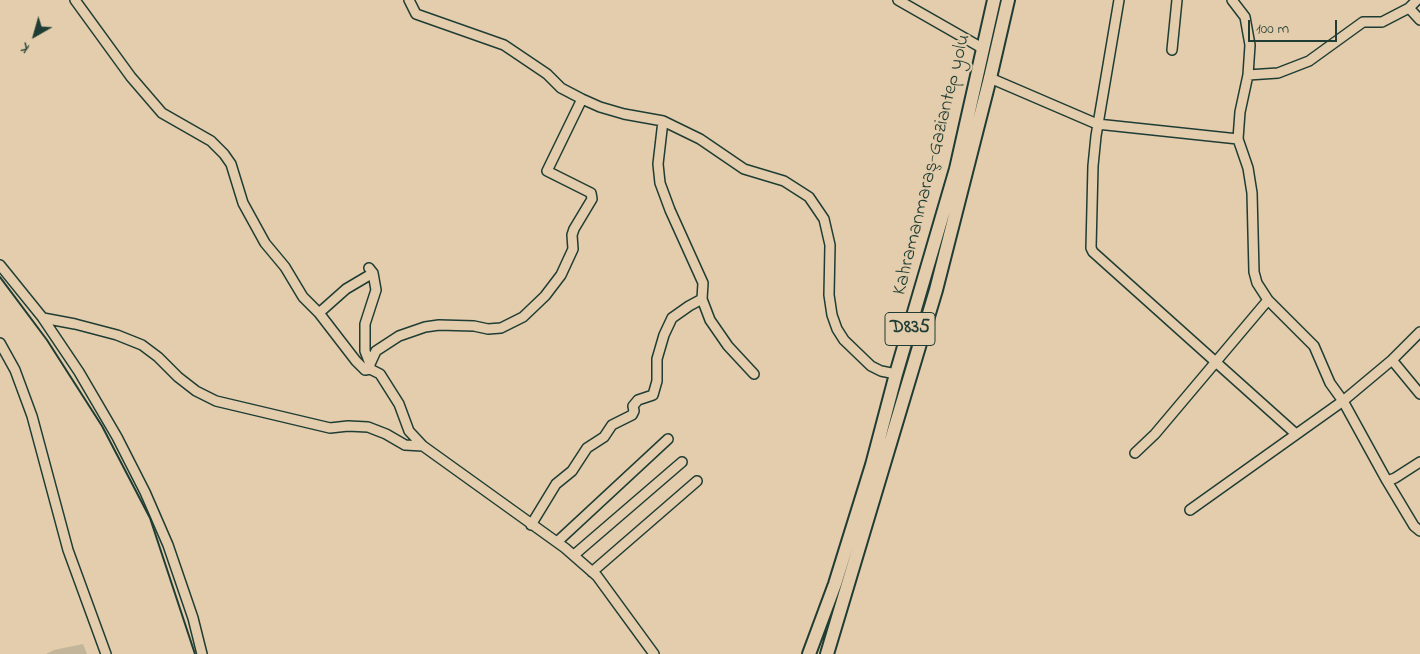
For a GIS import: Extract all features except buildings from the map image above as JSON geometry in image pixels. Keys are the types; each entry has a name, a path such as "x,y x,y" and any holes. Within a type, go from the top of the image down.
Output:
{"highway":[{"name":"Kahramanmaraş-Gaziantep yolu","path":"809,654 835,584 862,501 896,374 956,169 994,0"},
{"name":"Kahramanmaraş-Gaziantep yolu","path":"827,654 936,290 1008,0"}],"street":[{"path":"75,0 131,77 162,114 211,140 224,154 231,164 243,203 265,243 285,267 303,297 319,313 365,370 370,366 376,351 399,336 425,327 439,325 488,329 501,328 523,317 545,296 561,275 573,249 572,235 574,229 592,198 591,193 547,171 582,99"},
{"path":"408,0 416,14 504,44 547,74 561,88 582,99 624,114 663,121 700,139 744,170 784,181 809,197 824,220 830,245 829,296 832,315 838,329 844,340 871,366 881,371 896,374"},
{"path":"898,0 982,48"},
{"path":"1119,0 1097,124 1093,166 1091,248 1296,434"},
{"path":"1172,50 1178,0"},
{"path":"1232,0 1245,17 1250,46 1248,75 1240,112 1238,139 1248,168 1252,193 1254,272 1257,283 1268,300 1314,346 1330,382 1343,401 1414,526 1420,531"},
{"path":"1248,75 1278,73 1309,61 1363,22 1382,22 1409,8 1417,0"},
{"path":"1409,8 1420,20"},
{"path":"990,78 1097,124 1238,139"},
{"path":"663,121 658,164 660,183 673,218 703,284 702,299 710,320 728,346 754,374"},
{"path":"0,265 43,318 79,372 117,437 145,492 168,545 190,609 202,654"},
{"path":"319,313 371,270 376,290 365,324 365,351 370,366 380,374 399,404 409,431 423,446 574,555 597,576 654,654"},
{"path":"531,524 556,484 572,471 587,448 604,437 612,425 632,415 634,411 633,406 638,400 653,395 657,381 657,358 664,335 672,318 702,299"},
{"path":"1135,453 1155,434 1268,300"},
{"path":"43,318 117,335 142,345 196,391 216,401 330,428 348,426 368,427 386,434 405,445 423,446"},
{"path":"1190,510 1343,401 1392,360 1420,332"},
{"path":"0,344 15,370 32,416 68,550 106,654"},
{"path":"1392,360 1420,394"},
{"path":"556,542 668,439"},
{"path":"574,555 682,462"},
{"path":"1387,481 1420,462"},
{"path":"592,572 696,481"}],"shaded area":[{"path":"83,644 87,654 46,654 54,650"}],"railway":[{"path":"0,277 47,340 102,426 150,518 195,654"}]}
